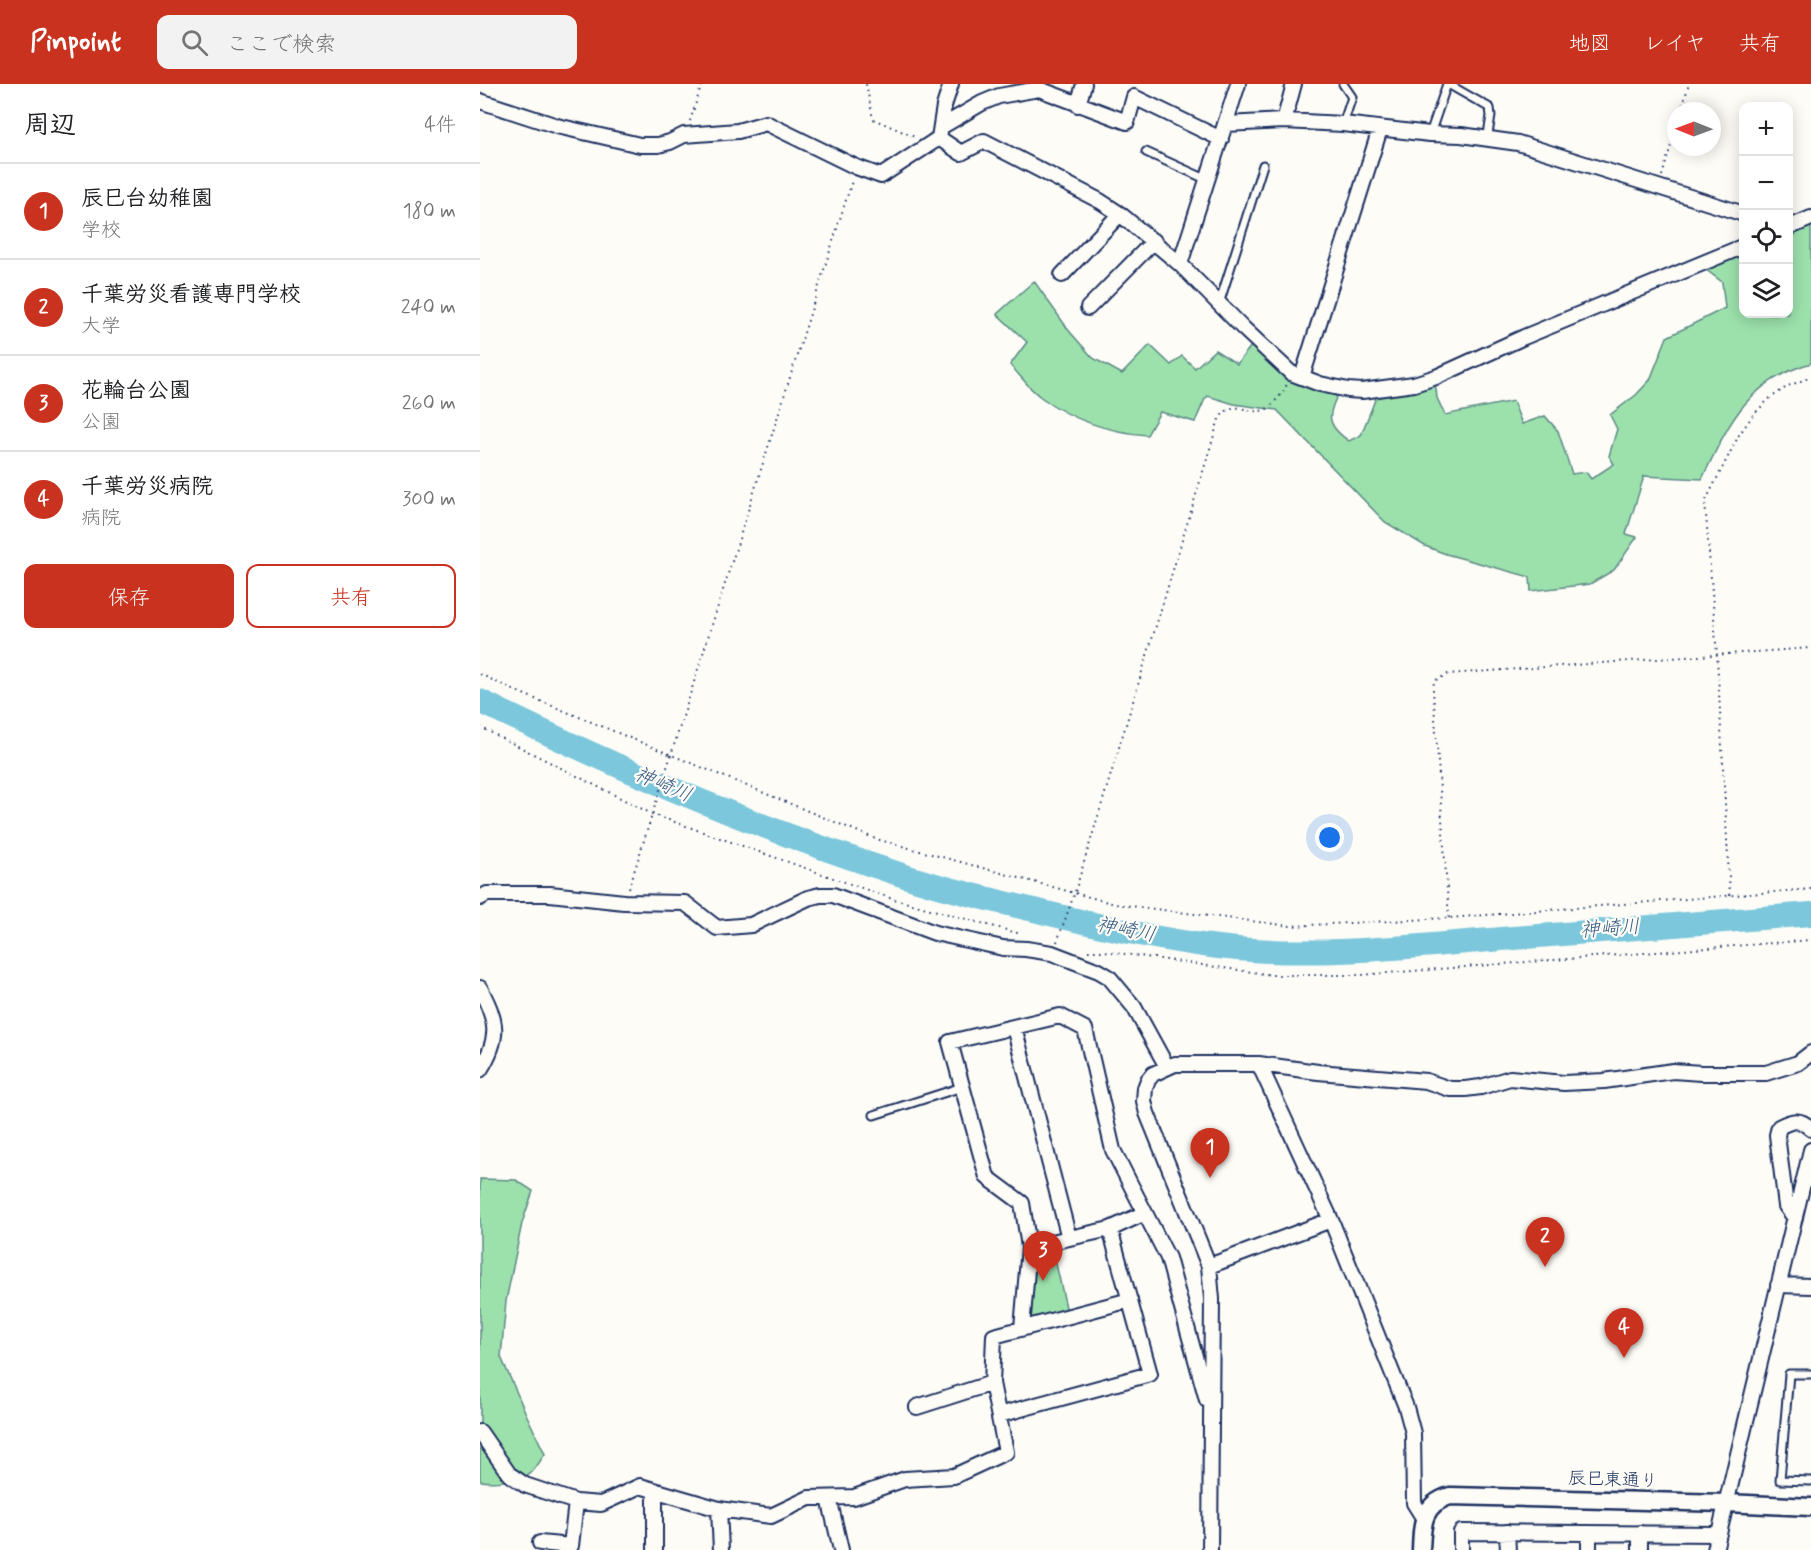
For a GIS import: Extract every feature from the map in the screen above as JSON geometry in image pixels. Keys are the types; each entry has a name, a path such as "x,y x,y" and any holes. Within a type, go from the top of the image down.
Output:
{"street":[{"path":"937,136 951,84"},
{"path":"1078,105 1084,84"},
{"path":"1180,264 1238,84"},
{"path":"1284,121 1294,84"},
{"path":"480,101 557,126 640,145 658,145 684,135 738,131 766,123 856,167 881,176 982,103 999,96 1039,89 1126,122 1134,97 1221,139"},
{"path":"1226,124 1284,121 1343,124 1430,134 1461,135 1518,143 1739,213"},
{"path":"1297,375 1380,129"},
{"path":"937,136 962,153 984,141 1100,201 1120,214 1180,264 1271,356 1297,375 1328,386 1348,390 1362,391 1414,384 1436,377 1524,337 1739,248"},
{"path":"1062,275 1120,214"},
{"path":"1793,226 1811,218"},
{"path":"1088,308 1154,241"},
{"path":"480,898 487,894 550,894 624,902 685,903 717,928 751,925 808,898 833,895 959,940 1003,948 1052,952 1109,977 1134,1007 1167,1067"},
{"path":"480,988 493,1012 495,1040 480,1070"},
{"path":"1022,1328 1029,1247 1022,1203 987,1177 950,1042 1060,1016 1085,1029 1113,1150 1168,1258 1211,1416"},
{"path":"1014,1027 1069,1238"},
{"path":"1210,1550 1212,1299 1209,1266 1147,1113 1144,1101 1145,1088 1148,1080 1154,1074 1175,1064 1184,1063 1259,1064 1318,1072 1426,1081 1450,1089 1466,1089 1510,1078 1564,1083 1604,1081 1672,1071 1766,1073 1798,1063 1811,1053"},
{"path":"1259,1064 1331,1220 1406,1407 1413,1433 1414,1503 1424,1519 1421,1550"},
{"path":"1795,1218 1786,1206 1777,1135 1779,1127 1795,1121 1804,1122 1811,1129"},
{"path":"1715,1550 1811,1150"},
{"path":"1029,1247 1110,1229 1145,1213"},
{"path":"1209,1266 1331,1220"},
{"path":"999,1415 1150,1374 1110,1229"},
{"path":"1778,1285 1811,1286"},
{"path":"480,1432 516,1479 525,1485 576,1502 601,1504 640,1485 719,1509 771,1516 809,1498 854,1497 905,1479 954,1476 1006,1452 992,1383 994,1336 1130,1300"},
{"path":"917,1407 992,1383"},
{"path":"655,1490 655,1550"},
{"name":"辰巳東通り","path":"1424,1519 1429,1509 1450,1496 1811,1507"},
{"path":"829,1498 841,1550"},
{"path":"540,1543 571,1546 576,1502"},
{"path":"719,1509 721,1550"},
{"path":"1461,1550 1461,1532 1719,1534"},
{"path":"1507,1532 1508,1550"},
{"path":"1589,1533 1589,1550"},
{"path":"1640,1533 1640,1550"}],"lane":[{"path":"1343,84 1352,97 1343,124"},
{"path":"1430,134 1447,84 1490,108 1491,116 1486,140"},
{"path":"1146,152 1208,180"},
{"path":"1219,304 1263,165"},
{"path":"874,1115 962,1087"},
{"path":"1811,1374 1789,1374 1779,1480 1811,1481"}],"path":[{"path":"684,135 702,84"},
{"path":"866,84 873,119 937,136"},
{"path":"1684,102 1689,84"},
{"path":"1658,187 1667,156"},
{"path":"624,902 856,167"},
{"path":"1057,942 1075,892 1219,419 1231,407 1263,411 1270,407 1297,375"},
{"path":"1730,895 1717,656 1705,502 1738,435 1753,415 1769,399 1788,386 1811,377"},
{"path":"1449,918 1434,681 1448,674 1811,648"},
{"path":"480,674 511,689 876,839 1115,904 1290,926 1449,918 1811,889"},
{"path":"480,727 652,814 890,898 1006,929 1028,939"},
{"path":"1086,951 1104,951 1273,975 1361,975 1811,940"}],"green space":[{"path":"1811,221 1811,363 1770,381 1755,393 1731,423 1702,479 1644,476 1626,534 1637,537 1614,570 1590,584 1531,591 1530,577 1446,554 1425,546 1385,522 1277,410 1234,404 1208,396 1195,422 1160,412 1147,435 1106,428 1067,413 1038,395 1010,365 1027,342 997,314 1034,281 1070,332 1093,358 1122,374 1150,345 1171,365 1182,356 1195,368 1215,350 1237,364 1251,346 1282,368 1340,390 1331,412 1332,424 1349,441 1361,435 1379,390 1435,380 1437,398 1445,415 1513,401 1522,424 1545,416 1558,431 1572,474 1586,472 1591,479 1614,464 1609,456 1617,429 1610,415 1636,395 1650,380 1667,337 1725,308 1722,282 1701,266 1739,251 1739,318 1793,318 1793,229"},
{"path":"480,1179 516,1180 533,1191 522,1223 506,1301 501,1357 545,1454 530,1474 499,1482 480,1481"},
{"path":"1051,1242 1068,1316 1022,1328 1029,1247"}],"waterway":[{"name":"神崎川","path":"480,701 584,751 691,797 853,859 975,896 1174,941 1288,952 1360,950 1811,914"}],"place":[{"name":"辰巳台幼稚園","path":"1210,1178"},
{"name":"千葉労災看護専門学校","path":"1545,1267"},
{"name":"花輪台公園","path":"1043,1281"},
{"name":"千葉労災病院","path":"1624,1358"}]}
